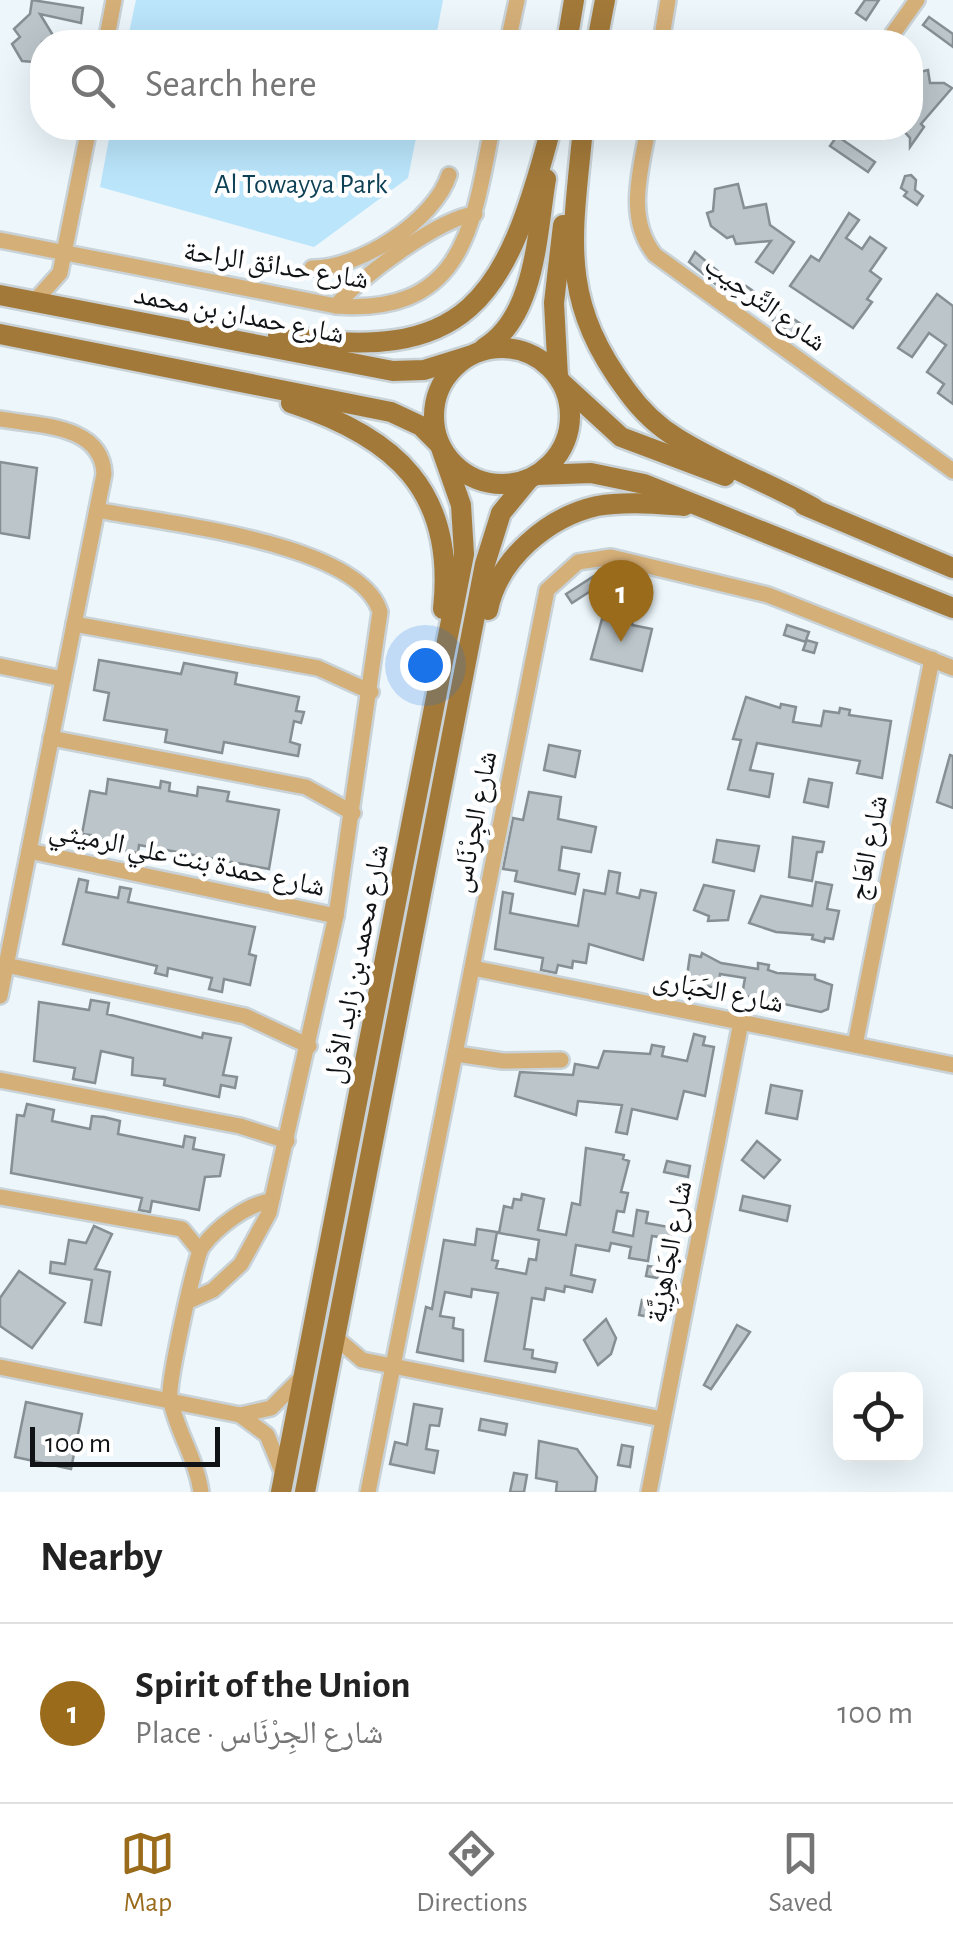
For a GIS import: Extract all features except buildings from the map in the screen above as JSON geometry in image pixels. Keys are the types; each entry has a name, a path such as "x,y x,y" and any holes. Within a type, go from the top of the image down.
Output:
{"main road":[{"path":"570,30 574,0"},
{"path":"599,30 605,0"},
{"path":"209,335 266,334 362,346 419,338 444,327 489,291 502,272 548,140"},
{"path":"440,446 433,418 437,394 449,372 506,330 526,287 550,140"},
{"path":"533,477 560,452 569,429 569,405 559,380 556,273 580,140"},
{"path":"581,140 572,240 580,309 606,365 632,398 674,437 814,508"},
{"name":"شارع حمدان بن محمد","path":"0,295 393,370 424,370 471,355"},
{"path":"0,334 391,412 421,426 465,473 481,481 498,484 533,477 610,475 706,507 953,608"},
{"path":"471,355 515,349 543,362 621,437 814,508 953,568"},
{"path":"194,372 347,422 388,448 414,477 433,510 444,552 441,677"},
{"name":"شارع محمد بن زايد الأول","path":"282,1486 464,554 461,505 440,446"},
{"name":"شارع محمد بن زايد الأول","path":"305,1492 494,528 533,477"},
{"path":"465,683 477,658 497,581 537,536 596,507 706,507"}],"street":[{"path":"108,30 114,0"},
{"path":"510,30 516,0"},
{"path":"663,30 668,0"},
{"path":"896,30 917,0"},
{"path":"34,302 60,274 87,140"},
{"name":"شارع حدائق الراحة","path":"0,240 336,306 380,307 416,295 460,250 476,214 490,140"},
{"name":"شارع التَّرحِيب","path":"646,140 636,207 642,234 655,255 953,471"},
{"path":"312,268 340,268 398,232 432,207 443,193 449,175"},
{"path":"336,306 384,265 450,222 476,214"},
{"path":"60,274 75,310"},
{"name":"شارع حمدة بنت علي الرميثي","path":"0,419 73,432 90,440 104,465 0,996"},
{"path":"96,510 300,551 357,580 371,593 380,612 354,813 336,916 272,1201 248,1256 213,1290 189,1301"},
{"name":"شارع الجِرْنَاس","path":"368,1492 542,603 566,568 592,558 611,557 733,584 953,668"},
{"path":"74,624 318,668 371,692"},
{"name":"شارع العَاج","path":"856,1046 932,660"},
{"path":"0,666 63,679"},
{"path":"51,738 306,787 354,813"},
{"name":"شارع حمدة بنت علي الرميثي","path":"29,851 336,916"},
{"path":"0,903 18,907"},
{"path":"6,965 244,1016 309,1046"},
{"name":"شارع الحَبَارى","path":"473,968 953,1065"},
{"name":"شارع الجَاهِزِيَّة","path":"648,1492 741,1022"},
{"path":"456,1054 503,1060 562,1060"},
{"path":"0,1080 240,1126 287,1141"},
{"path":"0,1197 182,1229 199,1250"},
{"path":"201,1492 190,1444 171,1401 170,1374 199,1250 245,1210 272,1201"},
{"path":"335,1337 362,1360"},
{"path":"330,1370 362,1360 662,1420"},
{"path":"0,1367 240,1415 267,1434 276,1448 282,1486"},
{"path":"240,1415 271,1408 304,1374"}],"green space":[{"path":"136,0 443,0 437,30 130,30"},
{"name":"Al Towayya Park","path":"109,140 416,140 408,178 314,247 100,187"}],"place":[{"name":"Spirit of the Union","path":"621,642"}]}
